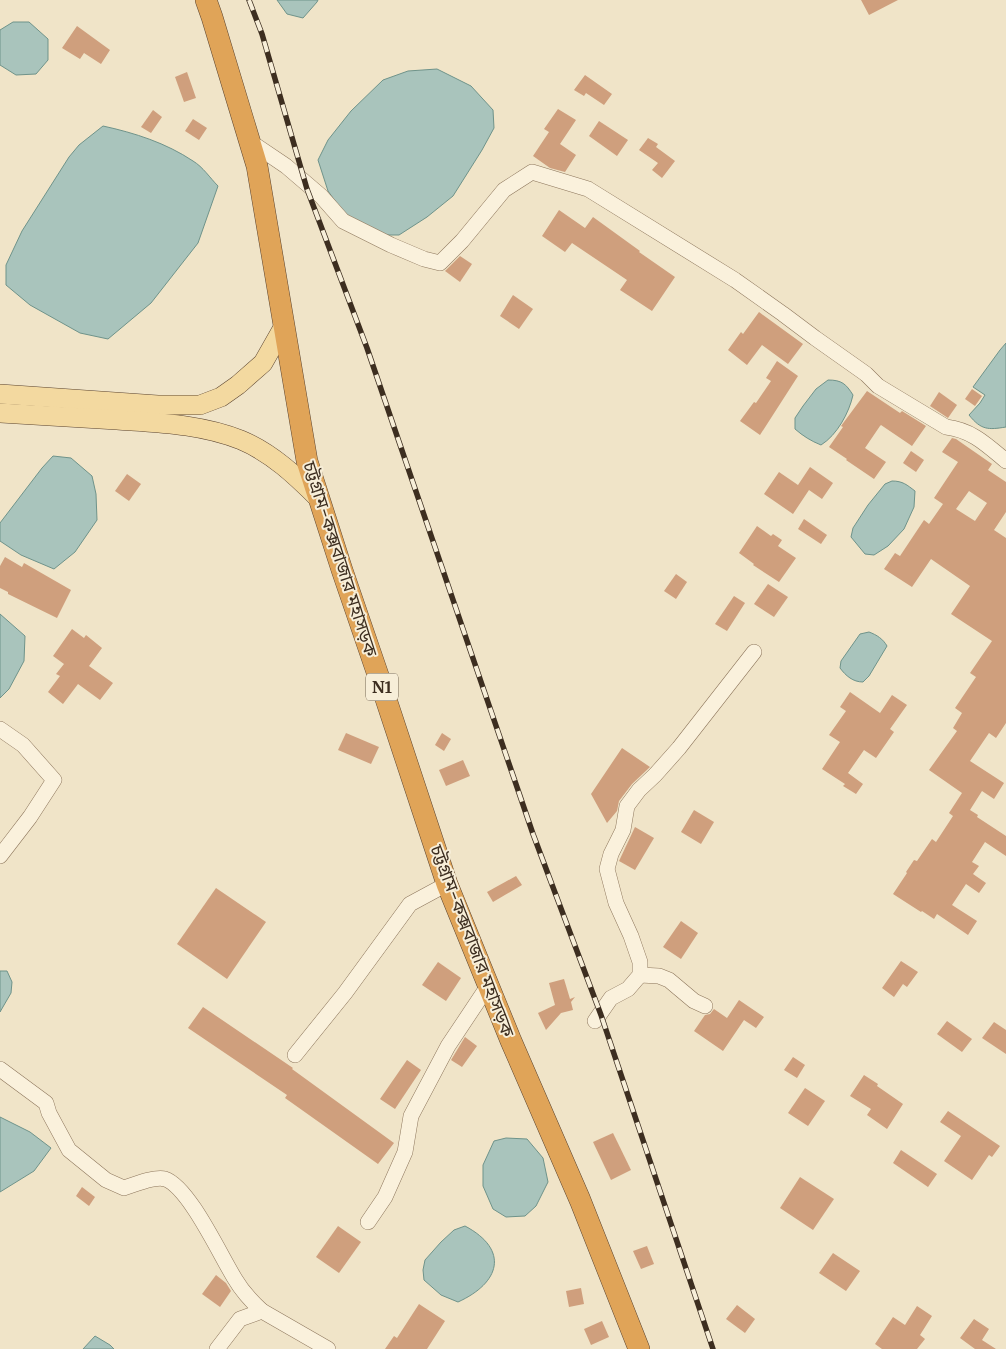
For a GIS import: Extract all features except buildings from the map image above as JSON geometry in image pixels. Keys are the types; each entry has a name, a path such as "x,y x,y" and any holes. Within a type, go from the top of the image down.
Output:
{"highway":[{"name":"চট্টগ্রাম-কক্সবাজার মহাসড়ক","path":"206,0 257,166 307,461 319,499 447,884 511,1042 580,1200 639,1349"}],"main road":[{"path":"0,394 158,405 200,405 221,397 263,363 284,326"},
{"path":"0,413 174,424 220,433 242,441 270,456 296,476 319,499"}],"street":[{"path":"249,141 286,166 321,196 343,221 391,245 424,259 440,263 462,241 504,190 532,172 588,189 736,280 866,374 878,386 946,427 957,428 978,437 1006,461"},
{"path":"595,1021 611,998 628,989 640,975 640,962 616,903 607,869 611,854 623,830 627,806 639,790 679,748 754,652"},
{"path":"0,729 23,745 54,780 30,817 0,856"},
{"path":"295,1056 345,993 410,904 447,884"},
{"path":"640,975 659,976 669,980 694,1001 705,1006"},
{"path":"368,1222 385,1198 405,1152 411,1116 448,1046 488,986"},
{"path":"0,1069 46,1103 49,1113 70,1150 106,1180 124,1188 146,1181 164,1179 177,1187 190,1201 235,1280 249,1300 262,1311 328,1349"},
{"path":"217,1349 240,1319 262,1311"}],"water":[{"path":"277,0 318,0 303,18 287,14"},
{"path":"13,22 29,22 48,39 48,60 36,74 16,75 0,65 0,30"},
{"path":"437,69 471,86 493,110 494,128 453,196 427,217 399,235 376,235 349,221 328,191 318,160 328,140 351,111 383,80 408,71"},
{"path":"103,126 138,135 172,149 197,163 218,186 198,243 151,303 108,339 80,333 30,305 6,285 6,265 22,231 69,157 79,145"},
{"path":"1006,343 1006,427 985,428 977,424 969,415 985,395 973,387"},
{"path":"828,380 843,383 853,395 842,423 832,436 821,445 795,429 795,418 816,389"},
{"path":"53,456 71,458 92,476 96,494 97,520 75,552 54,569 21,555 0,541 0,523"},
{"path":"892,481 907,485 915,491 914,507 904,529 888,546 874,555 865,554 851,537 853,528 885,484"},
{"path":"0,614 25,636 24,661 9,689 0,698"},
{"path":"869,632 884,641 887,646 869,676 863,682 859,682 850,678 842,671 840,668 841,661 860,634"},
{"path":"0,971 7,971 12,982 11,993 0,1012"},
{"path":"0,1117 30,1132 51,1148 34,1171 0,1192"},
{"path":"506,1138 527,1139 543,1158 548,1182 536,1206 525,1216 506,1217 493,1209 483,1186 483,1165 494,1141"},
{"path":"465,1226 479,1235 489,1245 494,1256 494,1266 491,1276 483,1285 458,1302 441,1295 424,1280 423,1270 425,1260 441,1242 454,1230"},
{"path":"95,1336 110,1345 114,1349 83,1349"}],"railway":[{"path":"249,0 262,34 307,189 367,348 533,834 601,1015 713,1349"}]}
